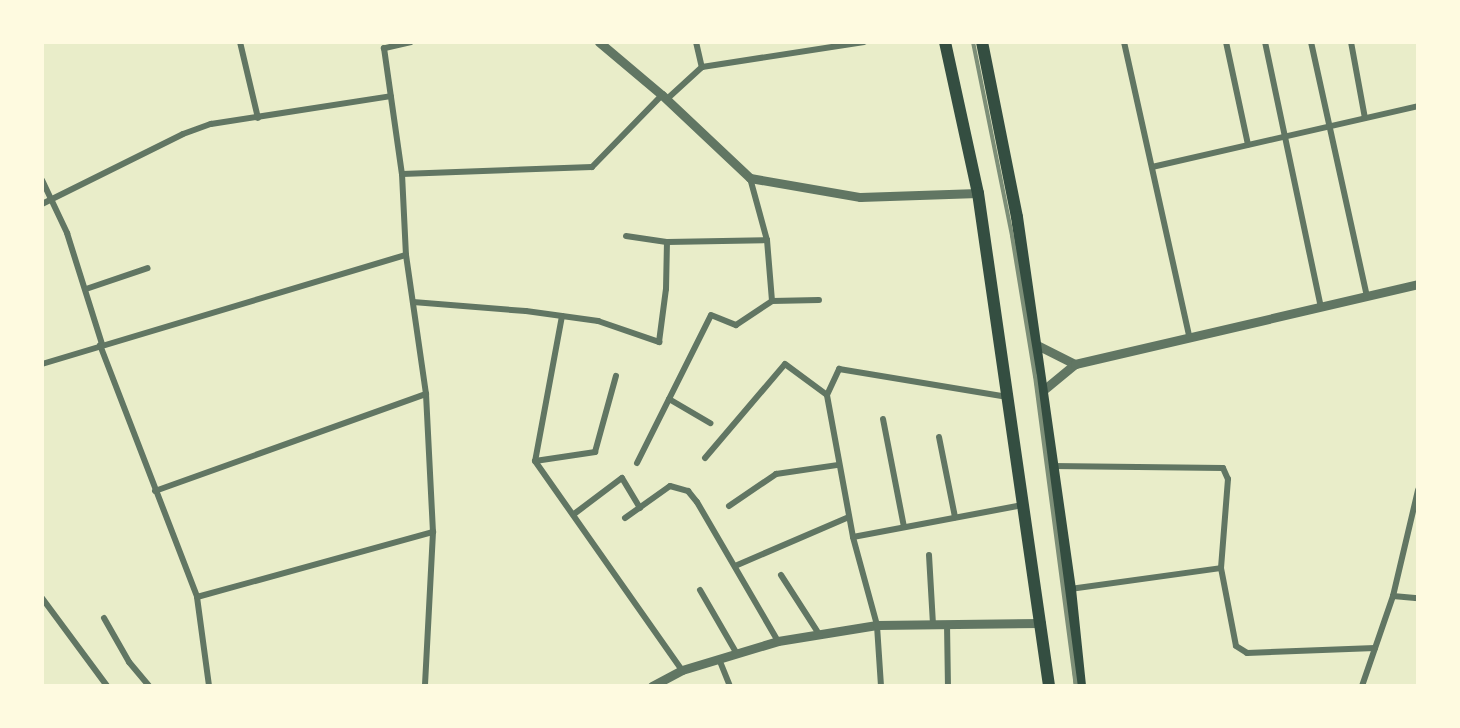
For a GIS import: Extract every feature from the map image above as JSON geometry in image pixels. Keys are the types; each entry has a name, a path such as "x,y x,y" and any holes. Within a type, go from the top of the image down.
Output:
{"main road":[{"path":"945,42 978,193 1049,686"},
{"path":"982,42 1017,217 1070,589 1080,686"}],"street":[{"path":"240,42 258,118"},
{"path":"411,42 384,48 402,174 406,255 426,394 433,532 425,686"},
{"path":"599,42 665,97 750,178 767,240 772,301"},
{"path":"696,42 702,67"},
{"path":"402,174 592,167 665,97 702,67 864,42"},
{"path":"1124,42 1190,339"},
{"path":"1226,42 1248,145"},
{"path":"1265,42 1287,136 1321,307"},
{"path":"1311,42 1367,296"},
{"path":"1351,42 1365,118"},
{"path":"42,204 183,134 211,124 391,96"},
{"path":"1152,167 1418,106"},
{"path":"750,178 860,197 978,193"},
{"path":"42,180 68,233 101,345 197,597 208,686"},
{"path":"626,236 667,242 767,240"},
{"path":"412,302 598,321 659,342 666,289 667,242"},
{"path":"42,364 406,255"},
{"path":"86,289 148,268"},
{"path":"1041,392 1075,364 1418,284"},
{"path":"637,463 711,315 736,325 772,301 819,300"},
{"path":"562,316 535,461 682,670"},
{"path":"1035,344 1075,364"},
{"path":"705,458 785,364 826,395"},
{"path":"881,686 877,625 853,537 826,395 839,369 1008,398"},
{"path":"535,461 596,452 616,376"},
{"path":"155,491 426,394"},
{"path":"669,399 710,423"},
{"path":"883,419 904,527"},
{"path":"939,436 955,518"},
{"path":"729,506 776,474 838,465"},
{"path":"1051,466 1223,468 1228,479 1221,568 1236,646 1246,653 1375,648"},
{"path":"574,514 622,478 640,508"},
{"path":"625,518 670,486 688,492 697,502 778,641"},
{"path":"1362,686 1393,596 1418,490"},
{"path":"853,537 1024,504"},
{"path":"735,566 849,517"},
{"path":"197,597 433,532"},
{"path":"930,555 933,624"},
{"path":"1070,589 1221,568"},
{"path":"781,575 819,634"},
{"path":"700,590 737,654"},
{"path":"1393,596 1418,598"},
{"path":"42,598 107,686"},
{"path":"104,618 129,662 149,686"},
{"path":"652,686 682,670 778,641 819,634 877,625 1041,623"},
{"path":"947,624 948,686"},
{"path":"719,659 730,686"}],"railway":[{"path":"973,42 1012,236 1035,376 1076,686"}]}
